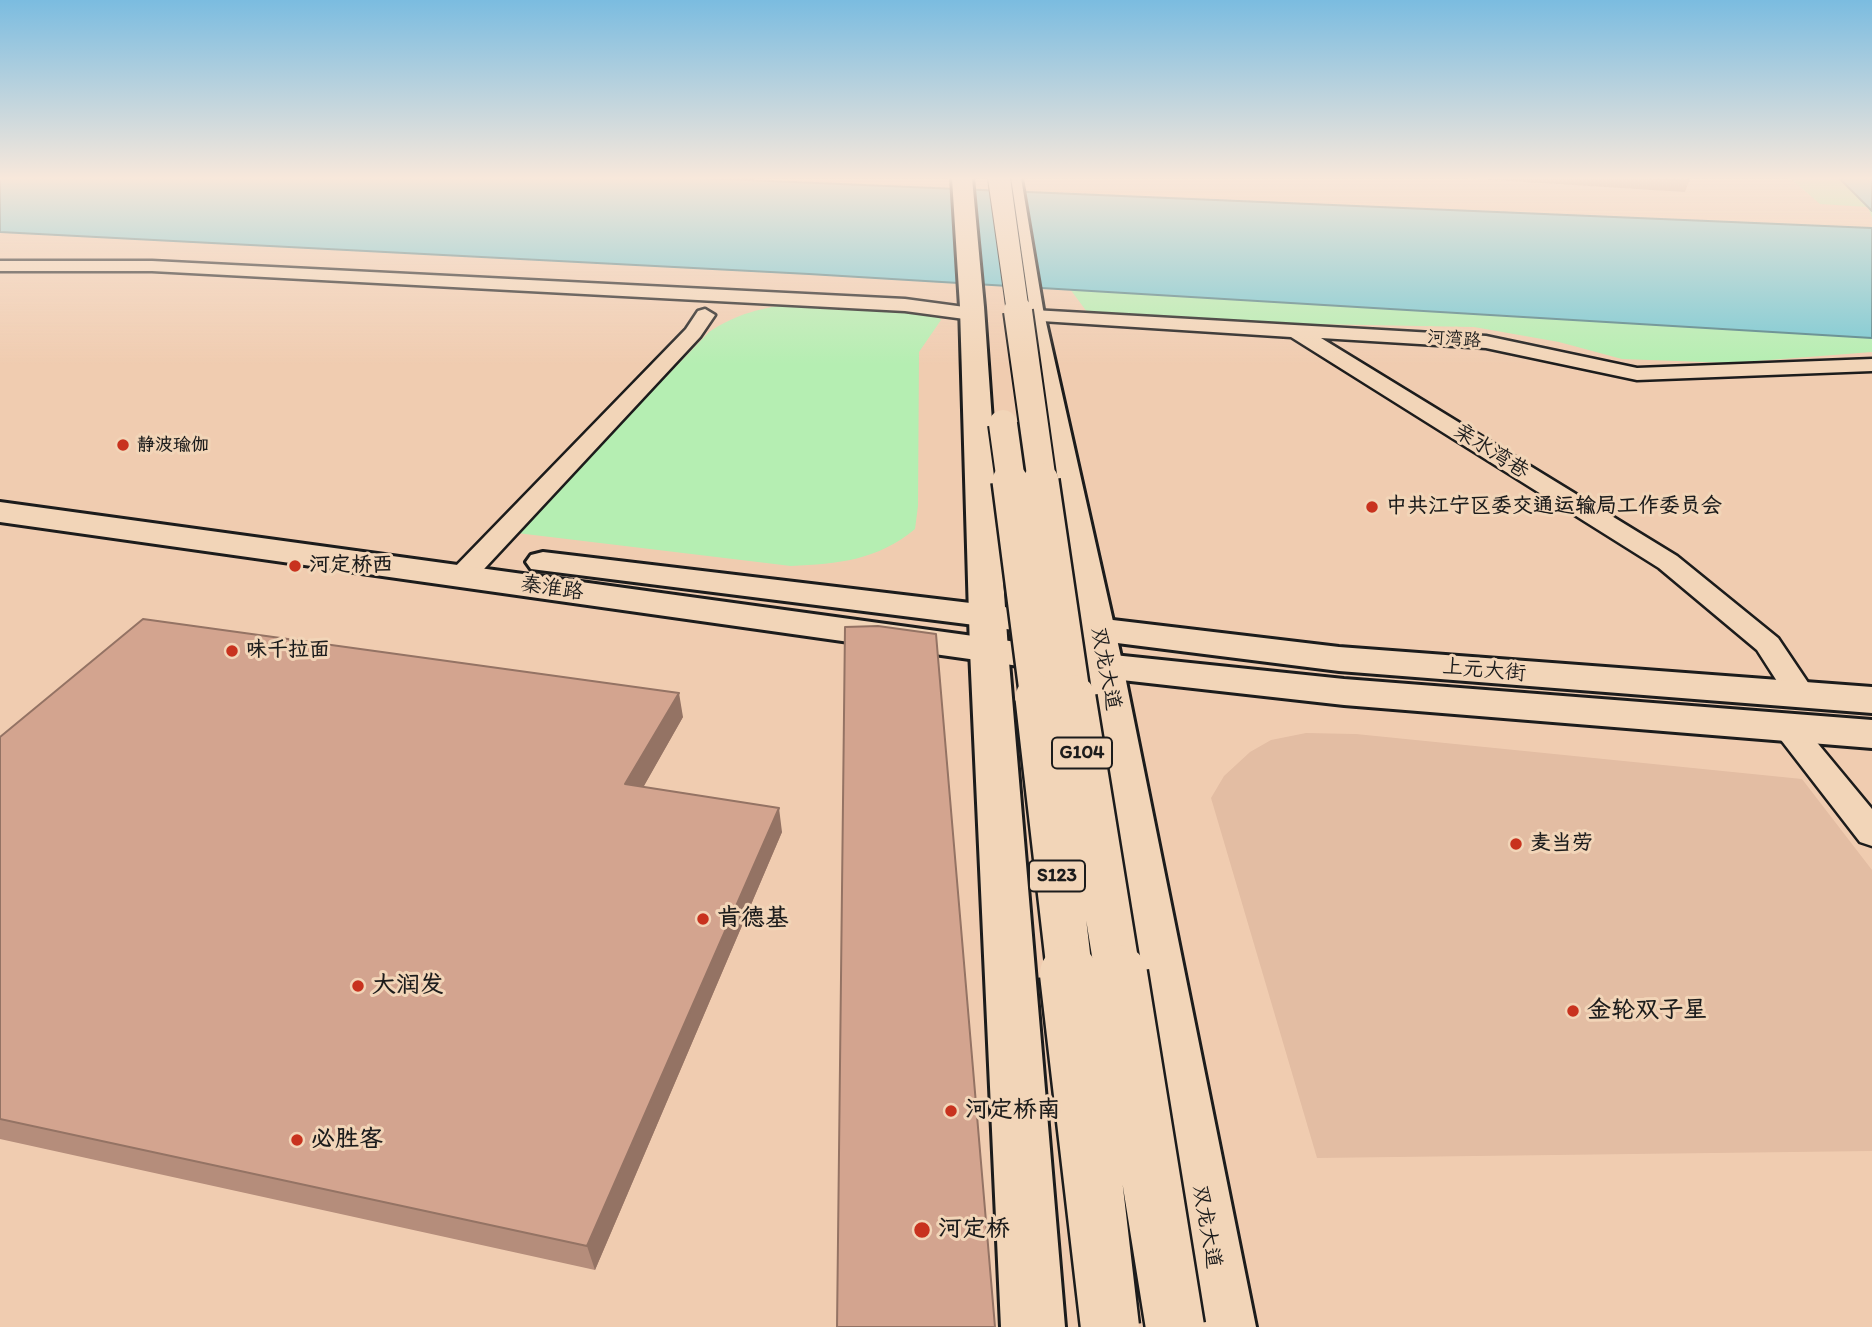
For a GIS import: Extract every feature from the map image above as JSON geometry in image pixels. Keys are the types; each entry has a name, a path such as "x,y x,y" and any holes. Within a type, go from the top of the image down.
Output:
{"main road":[{"path":"981,240 972,310 989,632 1033,1327"},
{"name":"S123","path":"992,240 1001,402 1110,1327"},
{"name":"G104","path":"998,240 1175,1327"},
{"name":"双龙大道","path":"1008,240 1032,312 1100,647 1224,1327"},
{"name":"秦淮路","path":"0,489 472,565"},
{"name":"秦淮路","path":"0,512 472,565 1100,647"},
{"name":"上元大街","path":"1100,647 1343,692 1796,712 1872,701"},
{"name":"上元大街","path":"1796,712 1872,734"}],"street":[{"path":"0,266 166,267 972,310"},
{"path":"678,293 677,300 682,308 705,315 741,310 757,297"},
{"name":"河湾路","path":"1032,312 1486,342 1637,374 1872,365"},
{"path":"472,565 693,333 705,315"},
{"name":"亲水湾巷","path":"1293,330 1668,562 1769,643 1796,712 1872,834"}],"shaded area":[{"name":"金轮双子星","path":"1306,733 1356,734 1802,779 1872,870 1872,1151 1317,1158 1211,798 1224,776 1250,752 1271,740"}],"green space":[{"path":"1070,289 1872,331 1872,352 1731,363 1622,359 1559,342 1474,327 1093,320"},
{"path":"795,304 909,309 937,314 941,320 919,352 918,506 915,529 887,548 872,554 841,562 791,566 517,533 709,332 750,312"}],"water":[{"path":"153,240 1872,240 1872,338 809,274"}],"building":[{"name":"大润发","path":"143,619 679,693 625,784 779,808 587,1246 0,1119 0,737"},
{"path":"878,626 936,634 995,1327 837,1327 845,627"}],"place":[{"name":"静波瑜伽","path":"123,445"},
{"name":"中共江宁区委交通运输局工作委员会","path":"1372,507"},
{"name":"河定桥西","path":"295,566"},
{"name":"味千拉面","path":"232,651"},
{"name":"麦当劳","path":"1516,844"},
{"name":"肯德基","path":"703,919"},
{"name":"大润发","path":"358,986"},
{"name":"金轮双子星","path":"1573,1011"},
{"name":"河定桥南","path":"951,1111"},
{"name":"必胜客","path":"297,1140"},
{"name":"河定桥","path":"922,1230"}]}
